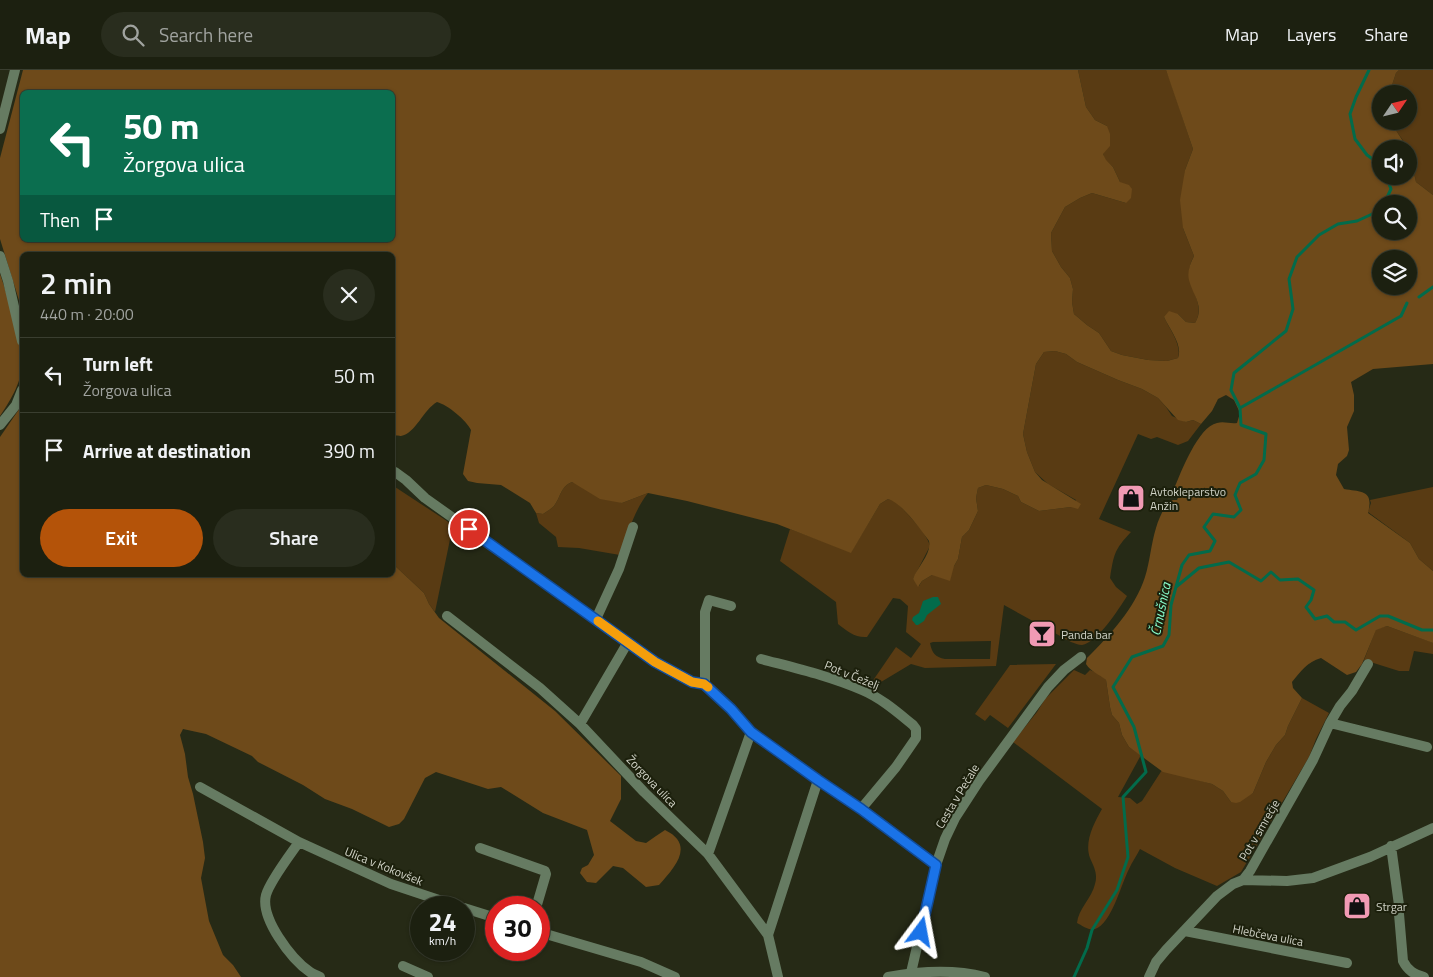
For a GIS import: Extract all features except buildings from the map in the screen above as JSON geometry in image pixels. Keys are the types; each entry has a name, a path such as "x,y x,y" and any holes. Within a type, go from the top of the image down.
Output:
{"street":[{"path":"0,130 15,70"},
{"path":"0,256 20,332"},
{"path":"0,425 16,404 20,395"},
{"path":"395,472 425,498 655,662 692,682 704,684 731,709 751,732 861,809 936,865"},
{"path":"596,620 619,569 632,526"},
{"path":"704,684 705,612 709,600 731,606"},
{"name":"Žorgova ulica","path":"447,616 540,688 580,724 644,792 708,854 768,935 778,977"},
{"path":"580,724 628,642"},
{"name":"Cesta v Pečale","path":"911,975 936,865 955,818 984,773 1048,687 1064,670 1081,657"},
{"name":"Pot v Čeželj","path":"761,659 807,671 862,690 882,701 916,729 916,738 896,767 861,809"},
{"name":"Pot v smrečje","path":"1149,977 1156,962 1166,950 1217,896 1233,884 1243,880 1313,760 1330,723 1368,664"},
{"path":"1330,723 1427,747"},
{"path":"708,854 751,732"},
{"path":"768,935 818,780"},
{"name":"Ulica v Kokovšek","path":"200,787 299,842 344,864 391,884 427,896"},
{"path":"1243,880 1287,881 1313,878 1370,857 1433,828"},
{"path":"299,842 271,885 266,895 266,907 270,922 293,958 310,972 320,977"},
{"path":"1391,846 1403,961 1411,972 1424,977"},
{"path":"480,848 544,871 546,874 540,896"},
{"name":"Hlebčeva ulica","path":"1185,931 1346,963"},
{"path":"550,935 641,962 675,977"},
{"path":"404,966 428,977"},
{"path":"888,977 954,972 985,977"}],"shaded area":[{"path":"23,70 1078,70 1086,107 1095,120 1107,126 1110,134 1110,146 1103,154 1113,167 1120,182 1129,185 1132,189 1131,198 1126,203 1092,193 1065,207 1051,233 1052,251 1070,278 1073,289 1072,302 1074,314 1099,333 1111,351 1148,360 1167,361 1178,358 1179,348 1164,317 1169,311 1178,314 1186,322 1195,323 1198,317 1199,306 1188,277 1189,268 1194,256 1183,228 1180,200 1185,170 1193,149 1166,70 1399,70 1392,85 1372,85 1372,130 1396,130 1402,140 1372,140 1372,185 1417,185 1417,183 1433,195 1433,364 1373,369 1351,382 1354,395 1354,411 1347,427 1349,450 1347,456 1338,464 1336,475 1344,489 1361,492 1368,496 1368,513 1410,543 1419,559 1433,571 1433,643 1387,626 1376,630 1362,664 1356,672 1347,675 1321,658 1308,664 1292,682 1293,688 1302,698 1285,735 1276,745 1266,762 1253,793 1240,802 1231,802 1223,791 1212,784 1163,772 1129,747 1122,735 1119,723 1112,715 1106,680 1086,664 1087,658 1121,620 1141,588 1159,520 1169,500 1177,500 1180,493 1174,489 1197,441 1210,426 1222,422 1237,423 1240,413 1234,400 1226,395 1218,399 1212,411 1201,424 1193,420 1186,422 1178,420 1158,398 1142,389 1077,362 1066,354 1055,351 1044,352 1036,364 1023,434 1027,452 1035,472 1042,480 1081,504 1078,509 1071,507 1039,511 1021,502 1018,496 1003,489 986,485 978,488 976,498 978,511 969,530 962,537 958,559 950,581 932,575 922,581 918,587 913,579 926,556 929,541 905,511 888,499 880,504 851,553 777,524 687,501 648,493 622,503 600,499 572,482 563,489 554,506 543,514 536,513 530,503 501,485 468,481 463,474 471,430 461,418 441,404 437,402 432,405 411,431 401,436 395,435 395,252 20,252 20,304 0,239 0,158"},
{"path":"1078,70 1166,70 1170,80 1193,149 1185,170 1183,228 1194,256 1189,275 1198,306 1195,323 1186,322 1178,314 1164,317 1177,343 1178,358 1167,361 1148,360 1111,351 1099,333 1074,314 1072,302 1073,289 1070,278 1052,251 1051,233 1065,207 1092,193 1126,203 1113,167 1105,160 1103,154 1107,126 1095,120 1086,107"},
{"path":"1399,70 1433,70 1433,195 1417,183 1417,140 1403,140 1396,130 1418,130 1418,85 1392,85"},
{"path":"0,274 20,341 20,376 11,399 0,416"},
{"path":"1055,351 1066,354 1077,362 1142,389 1158,398 1172,416 1186,422 1193,420 1201,424 1188,441 1178,445 1157,437 1151,439 1138,434 1099,519 1131,532 1121,543 1116,553 1110,578 1116,587 1127,596 1101,632 1088,643 1082,645 1071,642 1004,605 996,666 925,668 911,664 871,688 874,679 896,647 911,658 921,644 906,632 908,606 900,599 893,598 867,637 855,635 848,631 838,624 836,602 780,561 790,529 851,552 880,504 888,499 895,501 910,516 930,546 913,579 919,586 922,581 932,575 954,566 958,559 962,537 969,530 978,511 976,498 978,488 986,485 1003,489 1018,496 1021,502 1039,511 1071,507 1076,500 1048,484 1035,472 1027,452 1023,434 1036,364 1044,352","holes":["991,641 990,659 945,659 934,654 930,643"]},
{"path":"20,408 20,577 395,577 395,566 424,593 439,618 555,711 621,776 621,799 610,821 636,841 646,843 665,830 674,836 679,843 681,850 676,864 659,885 646,887 623,868 613,866 596,883 587,882 580,873 594,855 587,830 543,813 501,787 488,789 436,772 425,778 404,819 399,824 389,827 352,809 325,799 303,785 258,762 252,756 206,734 183,729 180,735 203,842 205,858 201,878 209,921 223,955 241,977 0,977 0,437"},
{"path":"572,482 622,503 648,493 635,515 620,555 579,548 558,547 556,537 539,523 536,513 543,514 553,507 563,489"},
{"path":"395,487 453,525 435,612 424,593 395,566"},
{"path":"1433,487 1433,571 1419,559 1410,543 1368,512 1370,500"},
{"path":"938,597 941,604 927,615 924,621 916,625 912,620 913,617 919,613 923,601"},
{"path":"1387,626 1433,643 1433,654 1414,651 1409,671 1399,671 1364,660 1376,629"},
{"path":"1056,664 1008,728 990,715 985,721 975,714 1010,665"},
{"path":"1074,670 1085,675 1090,670 1100,674 1106,680 1112,715 1119,723 1122,735 1129,747 1141,755 1118,797 1130,798 1137,804 1142,801 1162,770 1212,784 1223,791 1231,802 1253,793 1266,762 1276,745 1285,735 1302,698 1329,713 1309,757 1241,872 1217,886 1175,868 1140,849 1130,866 1111,912 1101,926 1090,929 1077,923 1096,880 1088,846 1093,826 1102,809 1013,742 1045,699"}],"waterway":[{"name":"Črnušnica","path":"1369,70 1350,114 1355,139 1372,159"},
{"name":"Črnušnica","path":"1388,195 1391,189 1389,185"},
{"name":"Črnušnica","path":"1074,977 1087,948 1092,930 1117,890 1128,857 1123,797 1146,772 1134,727 1113,687 1132,657 1163,646 1169,635 1171,605 1182,565 1189,555 1210,551 1215,541 1204,527 1213,514 1234,517 1241,510 1235,495 1240,483 1256,474 1264,460 1266,434 1241,425 1240,408 1231,390 1234,373 1286,331 1293,309 1289,279 1297,257 1319,235 1338,224 1357,221 1372,214"},
{"path":"1419,297 1433,287"},
{"path":"1240,408 1401,316 1407,303"},
{"path":"1176,587 1199,568 1229,562 1261,581 1271,572 1280,580 1298,579 1314,590 1311,600 1306,607 1315,619 1327,616 1334,622 1345,622 1356,630 1380,616 1388,616 1422,630 1433,630"}],"slow traffic":[{"path":"598,621 655,662 692,682 704,684 708,687"}],"place":[{"name":"Avtokleparstvo Anžin","path":"1131,498"},
{"name":"Panda bar","path":"1042,634"},
{"name":"Strgar","path":"1357,906"}],"route":[{"path":"469,529 655,662 692,682 704,684 731,709 751,732 893,832 936,865 921,932"}]}
